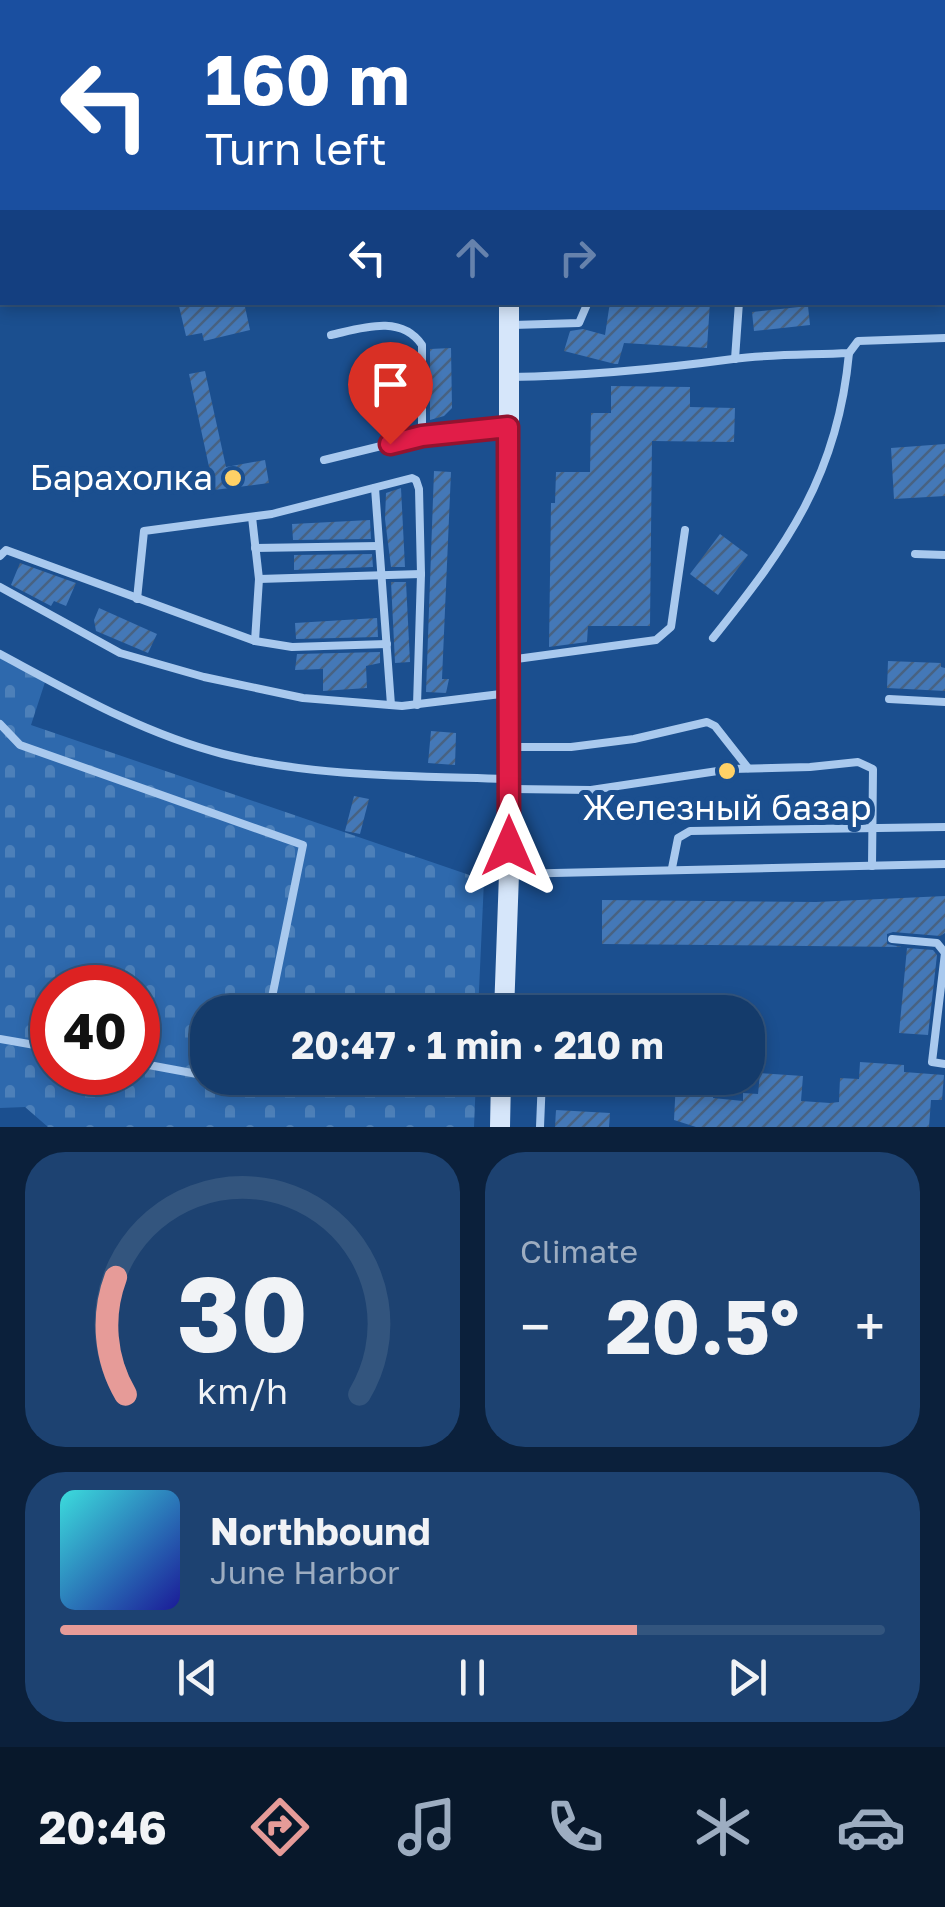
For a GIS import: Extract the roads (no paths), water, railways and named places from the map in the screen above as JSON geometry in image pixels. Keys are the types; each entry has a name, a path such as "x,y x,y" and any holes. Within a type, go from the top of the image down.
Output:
{"street":[{"path":"505,995 509,874 509,305"},
{"path":"500,1095 500,1127"}],"lane":[{"path":"509,326 579,323 587,305"},
{"path":"734,359 739,305"},
{"path":"331,336 376,325 393,326 420,341 422,436"},
{"path":"714,638 774,562 804,514 846,397 849,353 858,341 945,338"},
{"path":"510,377 657,370 734,359 849,353"},
{"path":"324,460 422,436 508,427"},
{"path":"138,600 144,532 252,517 412,478 419,489 421,574 417,704"},
{"path":"375,488 391,705"},
{"path":"252,517 259,580 255,641"},
{"path":"509,660 656,640 671,626 685,530"},
{"path":"255,548 380,546"},
{"path":"0,556 6,550 255,641 292,647 387,644"},
{"path":"915,554 945,556"},
{"path":"259,580 421,574"},
{"path":"0,587 120,654 204,678 303,698 391,705 509,693"},
{"path":"0,654 106,711 221,753 319,770 591,790 748,768 858,762 872,769 872,866"},
{"path":"889,699 945,702"},
{"path":"509,746 571,748 707,722 715,726 748,768"},
{"path":"0,724 20,745 303,845 272,995"},
{"path":"672,868 678,838 690,830 945,827"},
{"path":"509,874 945,864"},
{"path":"892,939 937,943 945,952 932,1062 945,1064"},
{"path":"0,1039 30,1044"},
{"path":"160,1067 190,1073"},
{"path":"540,1127 541,1095"}],"place":[{"name":"Барахолка","path":"233,478"},
{"name":"Железный базар","path":"727,771"}]}
